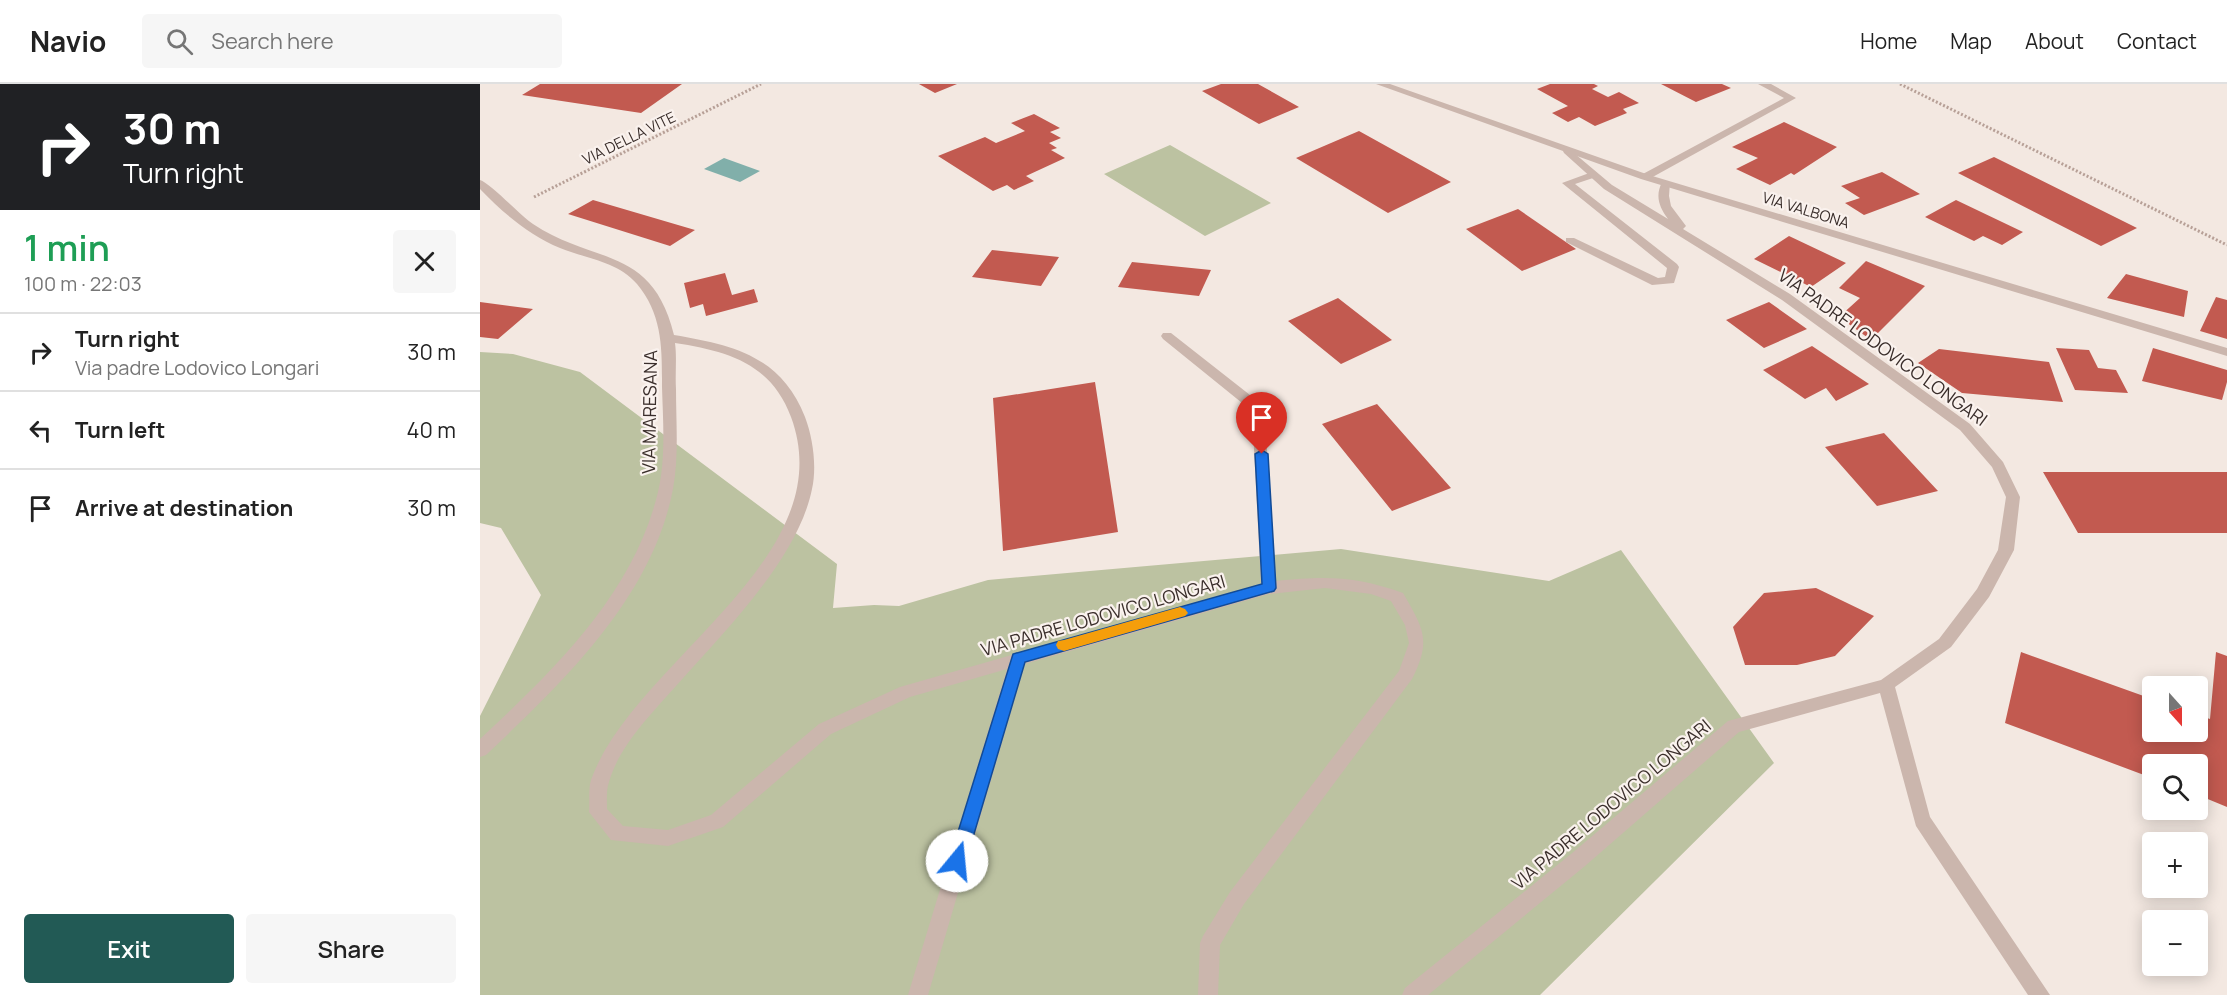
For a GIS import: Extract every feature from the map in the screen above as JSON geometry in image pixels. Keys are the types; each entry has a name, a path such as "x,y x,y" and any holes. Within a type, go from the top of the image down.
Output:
{"street":[{"name":"VIA VALBONA","path":"1381,84 1666,184 2227,352"},
{"path":"1645,177 1791,98 1763,84"},
{"name":"VIA PADRE LODOVICO LONGARI","path":"1412,995 1578,860 1734,726 1886,685 1946,643 1983,593 2006,550 2013,497 1998,465 1965,427 1786,297 1629,201 1592,175 1568,151"},
{"path":"1570,240 1656,282 1670,280 1673,267 1567,183 1592,175"},
{"name":"VIA MARESANA","path":"480,183 486,199 533,231 565,246 622,266 637,277 655,301 668,338 670,433 665,491 646,551 599,624 532,702 480,750"},
{"name":"VIA PADRE LODOVICO LONGARI","path":"1666,184 1663,190 1663,205 1690,237"},
{"path":"1167,336 1259,409 1269,588"},
{"name":"VIA PADRE LODOVICO LONGARI","path":"668,338 734,352 761,366 784,389 801,420 805,446 805,490 787,537 741,601 640,715 616,750 600,782 598,812 618,834 668,838 717,821 825,729 906,692 1269,588 1325,582 1372,588 1397,597 1413,624 1417,643 1406,674 1237,898 1210,943 1208,995"},
{"path":"918,995 1019,658"},
{"path":"1886,685 1922,820 2040,995"}],"path":[{"name":"VIA DELLA VITE","path":"506,211 761,84"},
{"path":"1900,84 2227,245"}],"green space":[{"path":"1170,145 1271,203 1205,236 1104,174"},
{"path":"480,352 513,354 580,372 837,564 833,608 899,606 988,580 1341,549 1549,581 1621,550 1774,763 1540,995 480,995 480,716 541,595 501,528 480,523"}],"water":[{"path":"724,158 760,171 740,182 704,169"}],"building":[{"path":"540,84 682,84 641,113 522,95"},
{"path":"919,84 957,84 935,93"},
{"path":"1221,84 1258,84 1299,107 1259,124 1202,91"},
{"path":"1550,84 1594,84 1598,86 1592,89 1608,97 1619,92 1639,103 1623,109 1627,113 1595,126 1579,117 1568,122 1552,113 1568,106 1537,89"},
{"path":"1661,84 1722,84 1731,88 1696,102"},
{"path":"1034,114 1060,128 1050,132 1061,138 1049,143 1057,148 1051,150 1065,158 1026,176 1034,181 1014,190 1007,185 993,191 938,156 985,137 996,143 1025,131 1011,123"},
{"path":"1784,122 1837,147 1794,175 1791,173 1770,185 1736,169 1758,158 1732,147"},
{"path":"1359,131 1451,182 1388,213 1296,158"},
{"path":"1994,157 2137,228 2101,246 1958,173"},
{"path":"1882,172 1920,194 1864,215 1845,203 1860,198 1841,186"},
{"path":"593,200 695,230 670,246 568,214"},
{"path":"1956,200 2023,232 2002,245 1983,236 1974,241 1925,217"},
{"path":"1518,209 1576,249 1522,271 1466,229"},
{"path":"1789,236 1846,263 1811,287 1754,259"},
{"path":"992,250 1059,257 1041,286 972,277"},
{"path":"1866,261 1925,286 1871,340 1839,317 1860,298 1839,288"},
{"path":"1132,262 1211,270 1199,296 1118,287"},
{"path":"725,273 732,295 754,289 758,302 706,316 703,304 690,308 684,283"},
{"path":"2126,274 2188,291 2184,317 2107,298"},
{"path":"2216,297 2227,300 2227,339 2200,331"},
{"path":"1338,298 1392,340 1341,364 1288,321"},
{"path":"480,302 533,309 498,339 480,337"},
{"path":"1769,302 1807,329 1764,348 1726,320"},
{"path":"1812,346 1869,384 1836,401 1826,388 1805,399 1763,370"},
{"path":"2056,348 2089,350 2098,368 2116,370 2128,393 2075,390"},
{"path":"2153,348 2227,370 2227,382 2222,400 2142,381"},
{"path":"1939,349 2049,362 2063,402 1962,393 1918,363"},
{"path":"1095,382 1118,532 1003,551 993,398"},
{"path":"1377,404 1451,488 1392,511 1322,424"},
{"path":"1884,433 1938,491 1877,506 1825,447"},
{"path":"2043,472 2227,472 2227,533 2078,533"},
{"path":"1816,588 1874,616 1835,656 1797,665 1745,665 1733,627 1764,593"},
{"path":"2021,652 2142,695 2142,742 2208,742 2208,718 2210,719 2216,652 2227,656 2227,807 2208,799 2208,754 2142,754 2142,774 2005,723"}],"slow traffic":[{"path":"1064,645 1180,613"}],"route":[{"path":"957,861 1019,658 1269,588 1262,454"}]}
